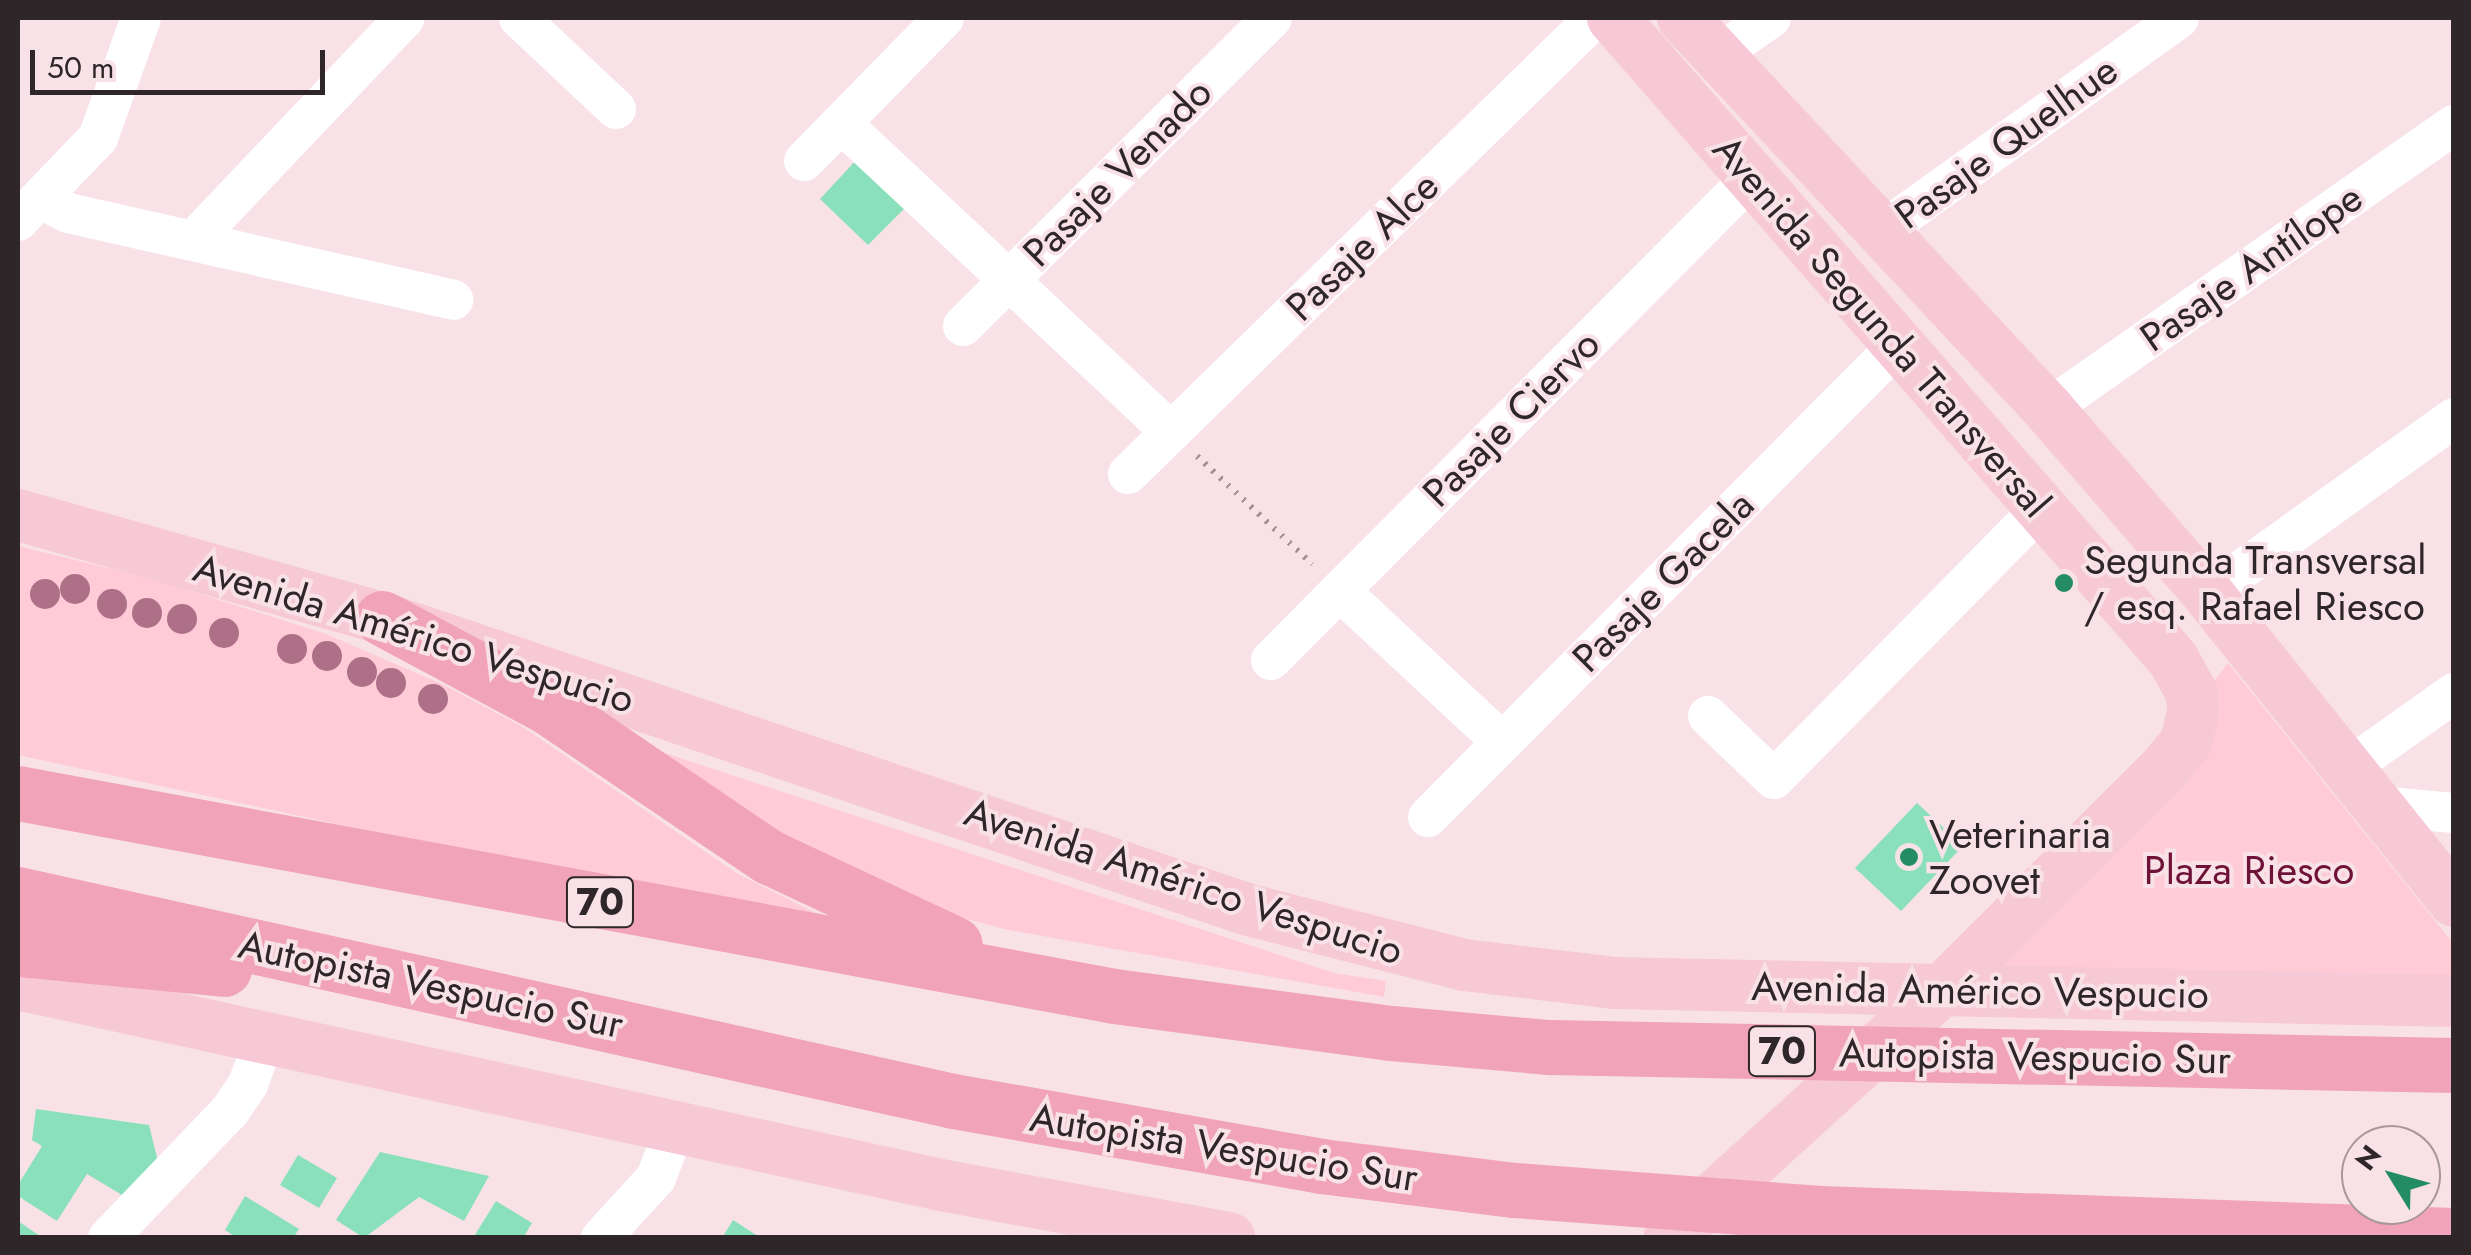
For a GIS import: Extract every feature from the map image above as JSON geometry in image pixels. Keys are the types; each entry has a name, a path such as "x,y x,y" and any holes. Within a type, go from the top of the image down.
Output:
{"highway":[{"path":"382,618 548,707 728,832 811,880 984,955 1114,996"},
{"name":"Autopista Vespucio Sur","path":"18,793 1114,996 1548,1047 2454,1064"},
{"name":"Autopista Vespucio Sur","path":"18,894 1068,1124 1417,1180 1820,1213 2454,1234"},
{"path":"18,949 478,992"}],"main road":[{"name":"Avenida Segunda Transversal","path":"1613,18 2184,674 2192,693 2191,728 2177,756 1929,1001 1669,1237"},
{"name":"Avenida Segunda Transversal","path":"1700,36 2048,410 2208,594 2454,901"},
{"name":"Avenida Américo Vespucio","path":"18,516 382,618 1249,910 1404,953 1614,982 1929,1001 2454,1001"},
{"path":"18,984 676,1124 1098,1228 1229,1238"},
{"path":"1740,1173 1735,1209 1742,1238"}],"street":[{"path":"29,210 106,123 141,18"},
{"path":"194,240 406,18"},
{"path":"519,18 616,109"},
{"path":"804,162 944,18"},
{"name":"Pasaje Venado","path":"963,326 1272,18"},
{"name":"Pasaje Alce","path":"1128,474 1596,18"},
{"path":"1700,36 1771,18"},
{"name":"Pasaje Quelhue","path":"1882,231 2179,18"},
{"path":"841,123 1171,432"},
{"name":"Pasaje Antílope","path":"2048,410 2454,125"},
{"name":"Pasaje Ciervo","path":"1271,660 1752,177"},
{"path":"29,210 68,213 453,300"},
{"name":"Pasaje Gacela","path":"1428,817 1898,345"},
{"path":"2208,594 2454,418"},
{"path":"1708,716 1774,779 2041,508"},
{"path":"1340,590 1502,742"},
{"path":"2454,693 2362,787 2454,813"},
{"path":"108,1238 230,1112 248,1084 266,1034"},
{"path":"601,1238 656,1178 676,1124"}],"path":[{"path":"1171,432 1340,590"}],"green space":[{"path":"18,546 157,580 326,634 444,685 523,727 738,874 828,919 817,928 18,755"},
{"name":"Plaza Riesco","path":"2228,663 2453,943 2453,987 1985,976"},
{"path":"625,740 1334,973 1386,981 1384,997 1004,929 915,905 828,874"}],"building":[{"path":"860,156 909,204 868,245 820,199"},
{"name":"Veterinaria Zoovet","path":"1917,803 1963,846 1901,911 1855,868"},
{"path":"36,1109 149,1125 159,1166 122,1195 87,1174 57,1221 18,1196 18,1185 42,1146 32,1140"},
{"path":"380,1152 489,1176 464,1221 419,1197 364,1238 336,1220"},
{"path":"298,1155 337,1178 319,1208 280,1185"},
{"path":"245,1196 299,1229 293,1238 237,1238 225,1230"},
{"path":"496,1201 532,1223 523,1238 473,1238"},
{"path":"733,1220 761,1238 722,1238"},
{"path":"18,1221 43,1238 18,1238"}],"place":[{"name":"Segunda Transversal / esq. Rafael Riesco","path":"2064,583"},
{"name":"Veterinaria Zoovet","path":"1909,857"}]}
